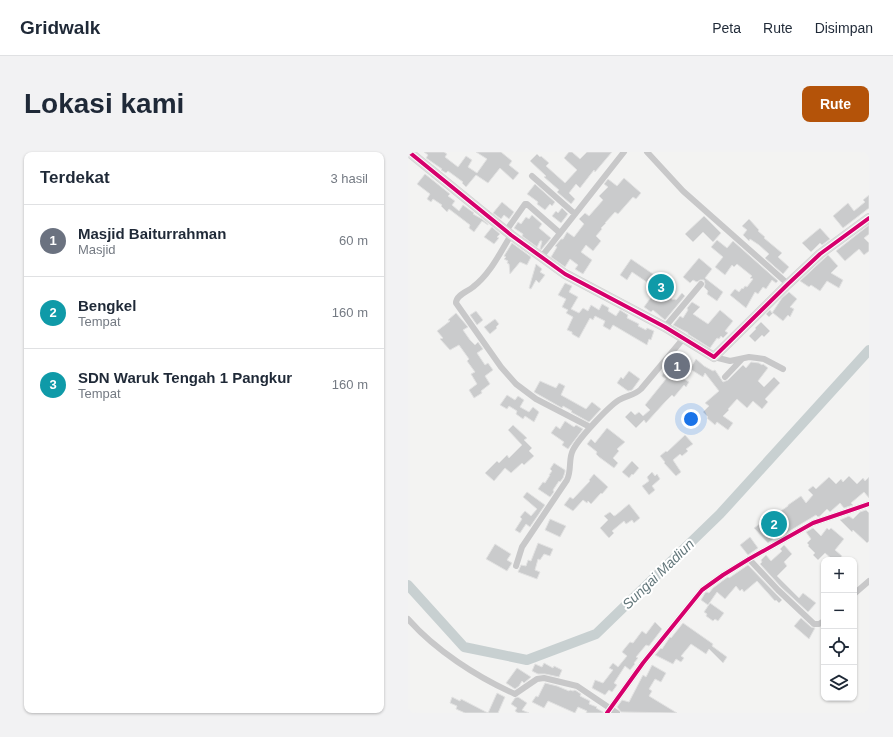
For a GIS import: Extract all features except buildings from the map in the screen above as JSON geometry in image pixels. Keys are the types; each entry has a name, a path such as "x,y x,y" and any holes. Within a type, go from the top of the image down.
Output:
{"street":[{"path":"409,152 509,233 565,274 665,327 714,357 730,361 743,358 764,359 783,369"},
{"path":"542,256 624,152"},
{"path":"647,152 683,191 788,284"},
{"path":"532,176 575,214"},
{"path":"560,232 527,204 525,204 483,278 474,287 459,296 456,299 456,303 501,367 516,384 536,399 590,427"},
{"path":"714,357 820,254 869,218"},
{"path":"665,327 701,284"},
{"path":"516,566 522,547 567,480 570,472 571,454 573,448 590,427 619,400 637,394 683,339"},
{"path":"725,377 743,358"},
{"path":"608,710 643,663 702,590 749,559 813,523 868,505"},
{"path":"749,559 778,590 814,624 821,623"},
{"path":"855,593 869,581"},
{"path":"408,619 437,648 500,687 515,694 537,679 544,678 577,686 608,710 617,713"}],"waterway":[{"name":"Sungai Madiun","path":"408,585 464,647 527,660 596,634 720,514 869,350"}],"cycle path":[{"path":"409,152 511,235 565,274 665,327 714,357 820,254 869,218"},
{"path":"607,713 643,663 702,590 749,559 813,523 869,504"}],"place":[{"name":"SDN Waruk Tengah 1 Pangkur","path":"661,287"},
{"name":"Masjid Baiturrahman","path":"677,366"},
{"name":"Bengkel","path":"774,524"}]}
